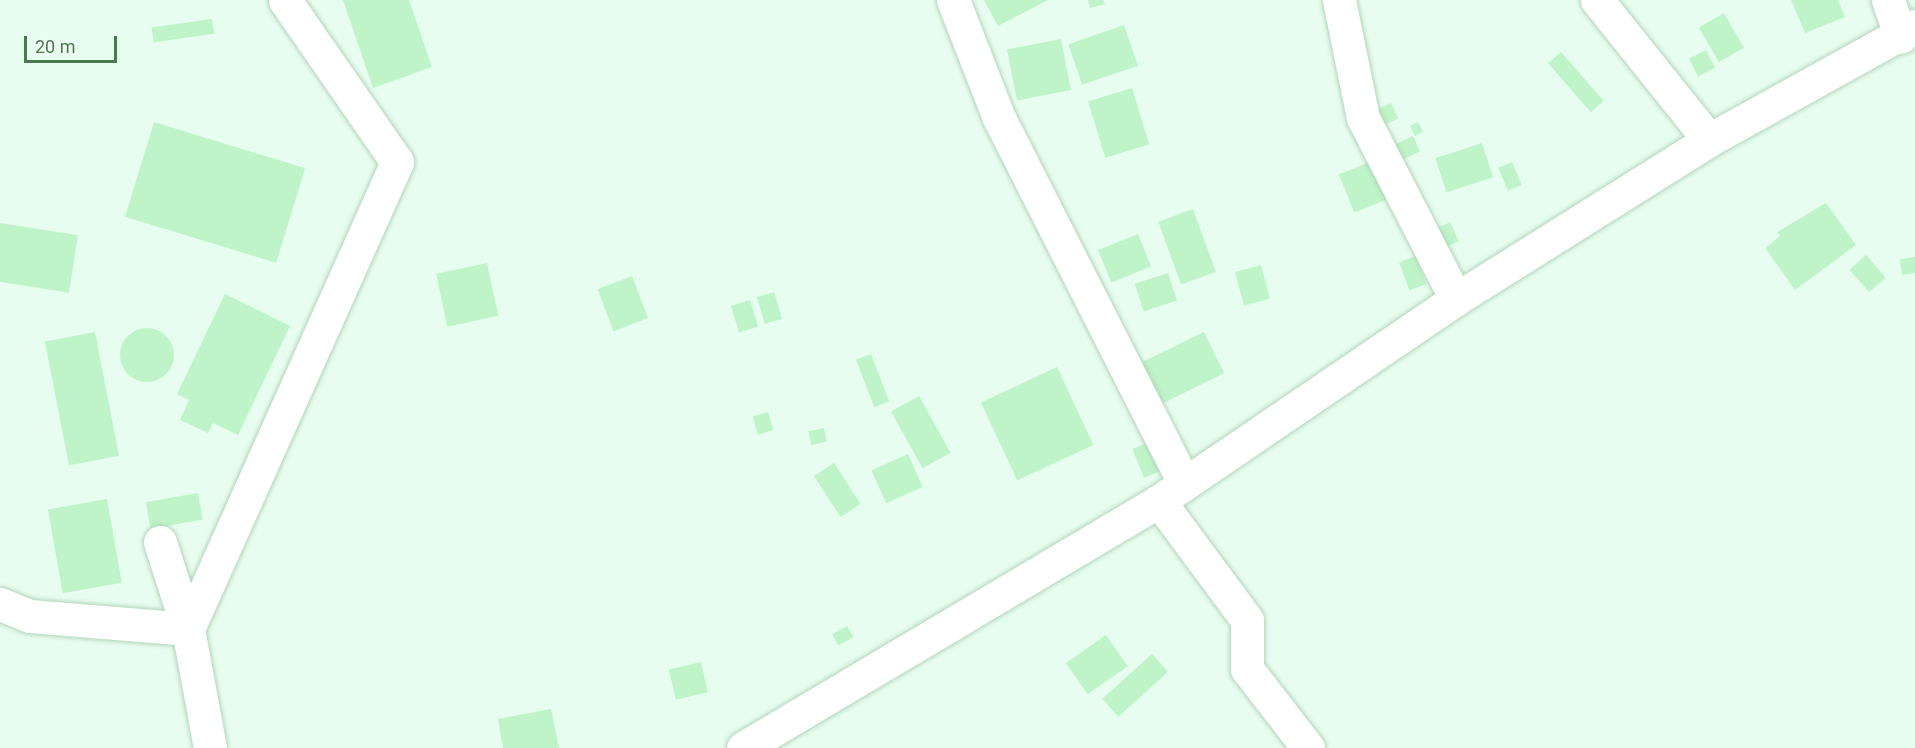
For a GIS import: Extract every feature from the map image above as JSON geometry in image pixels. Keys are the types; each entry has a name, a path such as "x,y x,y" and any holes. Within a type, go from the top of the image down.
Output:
{"street":[{"path":"188,629 397,162 285,0"},
{"path":"954,0 999,118 1171,491 1247,620 1247,669 1308,748"},
{"path":"1339,0 1363,118 1456,299"},
{"path":"1597,0 1709,140"},
{"path":"743,748 1171,491 1456,299 1709,140 1908,32 1888,0"},
{"path":"160,542 188,629 210,748"},
{"path":"0,604 30,616 188,629"}],"building":[{"path":"343,0 409,0 432,67 373,88"},
{"path":"984,0 1048,0 998,26"},
{"path":"1088,0 1103,0 1105,4 1090,8"},
{"path":"1791,0 1838,0 1845,17 1805,33"},
{"path":"1724,13 1744,48 1719,62 1699,28"},
{"path":"212,19 214,34 154,42 152,27"},
{"path":"1124,25 1138,66 1082,85 1068,44"},
{"path":"1061,39 1071,90 1017,101 1007,49"},
{"path":"1706,50 1715,68 1698,76 1689,59"},
{"path":"1561,52 1604,101 1591,112 1548,63"},
{"path":"1132,88 1149,144 1105,158 1088,101"},
{"path":"1391,103 1398,118 1384,125 1376,110"},
{"path":"154,122 305,168 276,263 125,217"},
{"path":"1418,122 1423,132 1415,136 1410,126"},
{"path":"1413,136 1420,151 1402,160 1395,144"},
{"path":"1482,143 1493,177 1447,192 1435,158"},
{"path":"1375,160 1390,198 1354,213 1339,175"},
{"path":"1512,162 1522,185 1508,191 1498,168"},
{"path":"1826,203 1856,245 1795,290 1765,248 1780,236 1777,232"},
{"path":"1193,209 1216,272 1181,285 1158,222"},
{"path":"1450,222 1459,241 1447,247 1438,227"},
{"path":"0,223 78,235 69,293 0,282"},
{"path":"1138,234 1151,266 1111,283 1098,250"},
{"path":"1866,255 1886,278 1869,292 1849,269"},
{"path":"1416,256 1426,284 1409,290 1399,262"},
{"path":"1915,257 1915,273 1902,275 1900,259"},
{"path":"487,263 498,316 447,327 436,274"},
{"path":"1261,265 1270,299 1244,306 1235,272"},
{"path":"1168,273 1177,301 1144,311 1135,284"},
{"path":"632,276 648,318 614,331 597,289"},
{"path":"774,292 782,319 765,324 757,297"},
{"path":"225,294 290,326 238,435 213,423 208,433 180,420 189,400 177,394"},
{"path":"750,300 758,327 739,333 731,306"},
{"path":"147,328 166,336 174,355 166,374 147,382 128,374 120,355 128,336"},
{"path":"95,332 119,456 69,465 45,342"},
{"path":"1204,332 1224,373 1160,404 1140,363"},
{"path":"871,354 889,402 874,407 856,360"},
{"path":"1057,367 1093,445 1017,480 981,402"},
{"path":"919,396 951,453 923,468 891,412"},
{"path":"768,412 773,430 758,435 753,416"},
{"path":"824,428 827,442 811,445 808,431"},
{"path":"1150,442 1162,471 1144,478 1132,449"},
{"path":"908,454 923,487 886,503 871,470"},
{"path":"834,463 861,504 841,517 814,476"},
{"path":"198,493 203,520 150,529 146,502"},
{"path":"107,499 122,583 63,593 48,509"},
{"path":"847,626 853,637 838,646 832,634"},
{"path":"1106,635 1128,666 1088,694 1066,663"},
{"path":"1152,654 1168,672 1118,717 1102,699"},
{"path":"701,662 708,692 676,700 669,669"},
{"path":"551,709 559,748 503,748 498,719"}]}
